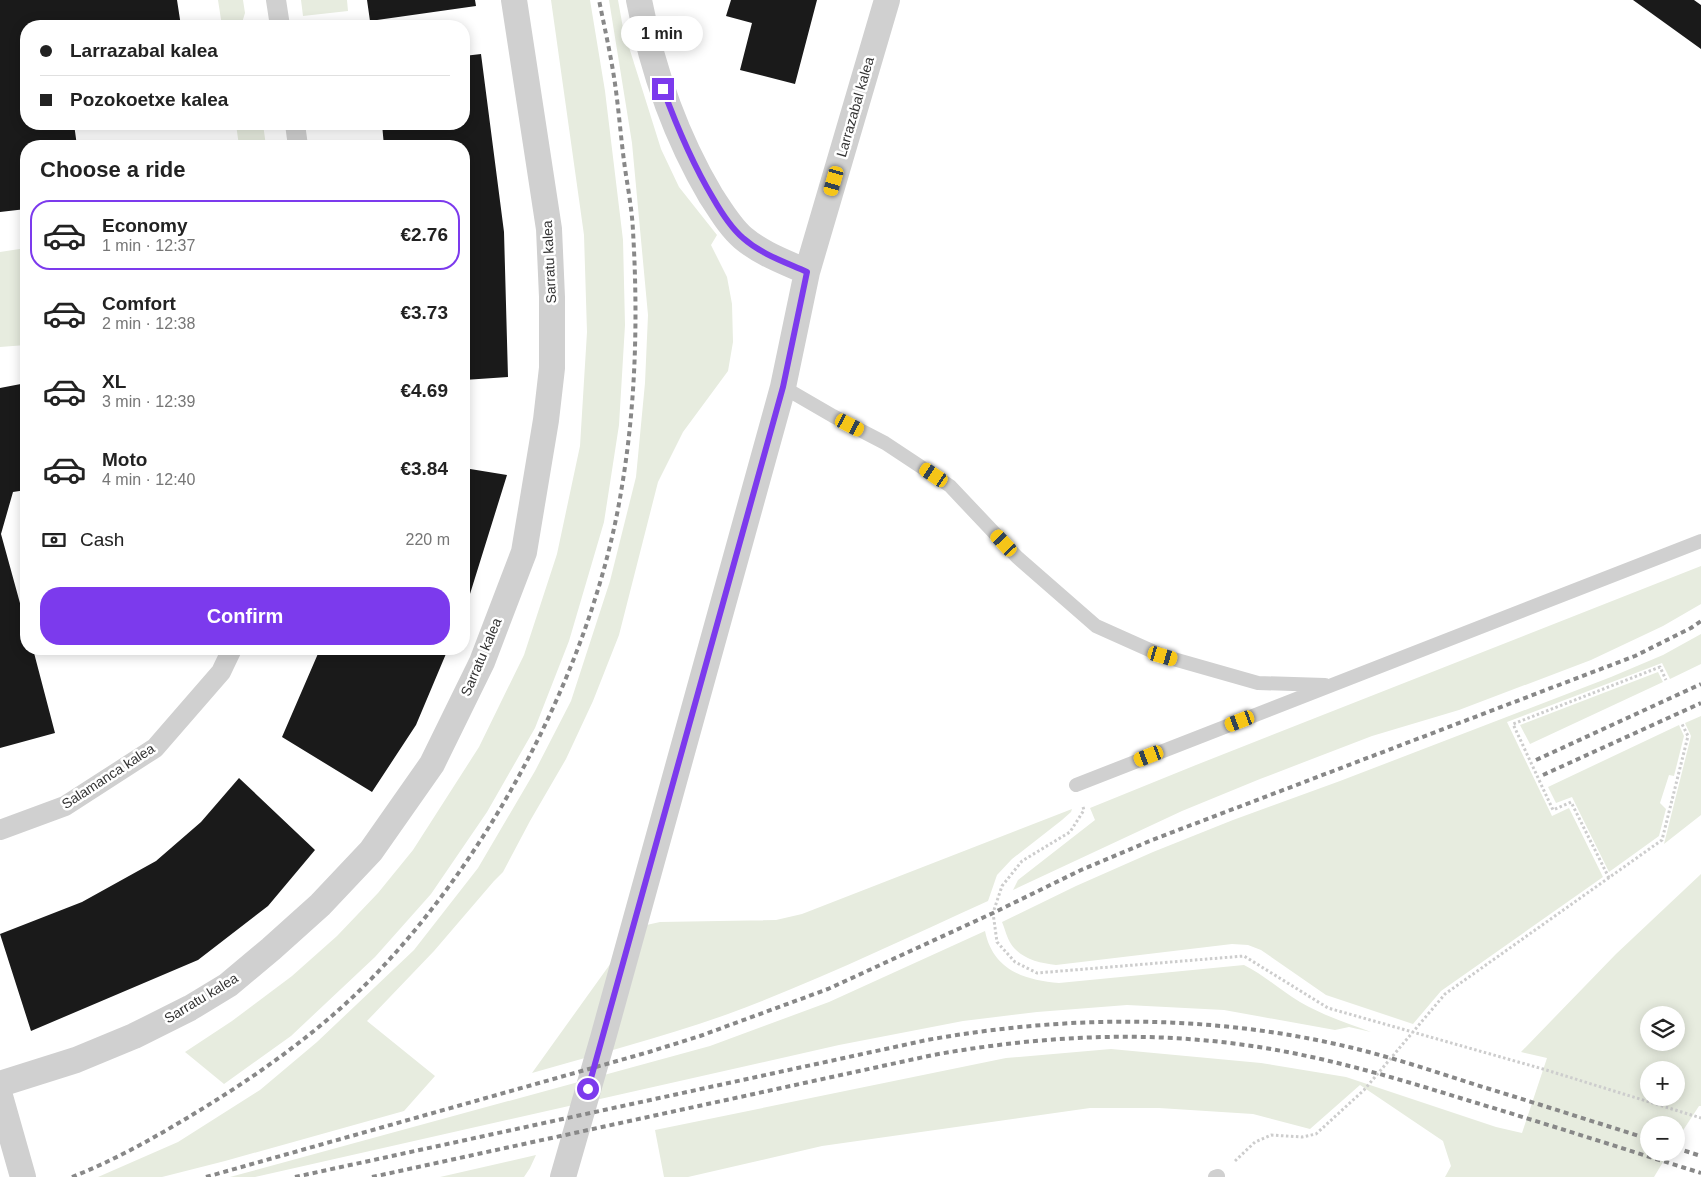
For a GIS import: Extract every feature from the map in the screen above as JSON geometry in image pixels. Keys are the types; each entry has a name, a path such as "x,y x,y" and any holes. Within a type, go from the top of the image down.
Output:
{"street":[{"path":"276,0 279,20"},
{"name":"Sarratu kalea","path":"0,1084 76,1060 134,1036 190,1008 228,985 271,949 320,905 371,851 432,764 482,662 524,552 546,420 552,368 552,297 549,230 514,0"},
{"path":"639,0 658,73 675,122 697,172 725,218 743,238 767,254 807,272"},
{"name":"Larrazabal kalea","path":"783,387 807,272 887,0"},
{"path":"562,1177 617,987 783,387"},
{"name":"Salamanca kalea","path":"0,830 66,806 155,748 221,672 229,655"},
{"path":"0,1096 23,1177"}],"lane":[{"path":"783,387 833,416 885,442 950,486 1017,557 1096,626 1163,656 1258,683 1330,685"},
{"path":"1076,785 1701,541"}],"path":[{"path":"1608,878 1571,802 1553,810 1513,724 1660,667 1666,680"},
{"path":"1216,1176 1255,1142 1271,1135 1302,1137 1316,1134 1364,1090 1445,994 1662,840 1688,736 1682,724"},
{"path":"1076,785 1084,810 1070,832 1022,861 1002,886 993,913 997,942 1015,962 1037,973 1244,956 1328,1008 1701,1118"}],"shaded area":[{"path":"218,0 243,0 245,13 243,20 221,20"},
{"path":"301,0 347,0 348,11 303,16"},
{"path":"551,0 590,0 605,91 623,240 625,325 619,425 604,522 569,641 535,728 487,812 431,894 375,957 291,1036 224,1084 185,1052 232,1021 292,976 337,936 378,893 413,850 479,747 524,655 557,554 580,446 587,332 584,235"},
{"path":"609,0 618,0 623,28 661,149 679,187 717,235 711,245 727,277 732,304 733,342 728,371 683,432 658,482 619,635 593,701 566,759 503,872 434,951 367,1021 435,1076 404,1111 162,1177 98,1177 178,1142 260,1090 317,1042 414,950 478,868 535,771 571,701 610,581 636,477 645,383 648,315 632,143"},
{"path":"237,130 264,130 265,140 238,140"},
{"path":"20,249 20,345 0,347 0,252"},
{"path":"1701,566 1701,604 1663,626 1591,660 1459,710 1372,736 1260,779 1182,811 1013,890 1018,880 1095,820 1090,808"},
{"path":"1701,634 1701,664 1670,679 1662,663 1507,722 1552,816 1569,808 1603,877 1441,991 1413,1024 1326,995 1261,950 1248,945 1232,944 1056,965 1025,957 1015,949 1008,939 1002,922 1076,886 1153,852 1611,677 1663,655"},
{"path":"1658,672 1663,682 1530,744 1520,725"},
{"path":"1701,716 1701,815 1664,844 1691,736 1685,723"},
{"path":"1679,725 1684,736 1674,776 1669,775 1660,803 1666,809 1659,836 1609,872 1572,797 1556,803 1548,787"},
{"path":"1072,809 1062,820 1012,859 997,875 988,901 827,974 728,1014 655,1038 532,1073 631,935 642,926 660,922 776,920 802,914"},
{"path":"1701,874 1701,1107 1685,1132 1685,1116 1640,1116 1640,1161 1667,1161 1656,1177 1445,1177 1451,1166 1443,1141 1360,1085 1310,1129 1253,1114 1159,1108 1090,1108 822,1146 688,1177 664,1177 655,1130 1006,1058 1111,1049 1261,1063 1346,1077 1496,1127 1522,1133 1547,1058 1521,1052 1616,954"},
{"path":"985,931 995,955 1003,964 1022,976 1059,983 1244,965 1308,1007 1371,1032 1349,1027 1335,1030 1224,1010 1127,1005 1037,1012 963,1021 839,1045 255,1177 230,1177 710,1046 829,1002"},
{"path":"536,1155 524,1177 440,1177"}],"pier":[{"path":"1699,1106 1701,1106 1701,1177 1654,1177 1664,1161 1685,1161 1685,1127"}],"building":[{"path":"0,0 177,0 180,20 20,20 20,130 75,130 76,140 20,140 20,210 0,212"},
{"path":"367,0 475,0 476,6 377,20 370,20"},
{"path":"731,0 817,0 795,84 740,70 752,23 726,16"},
{"path":"1633,0 1694,0 1701,5 1701,49"},
{"path":"481,54 504,232 508,377 470,380 470,140 383,140 383,130 470,130 470,55"},
{"path":"20,384 20,491 13,492 1,534 20,603 20,655 35,655 55,733 0,748 0,388"},
{"path":"470,469 507,475 470,594"},
{"path":"317,655 445,655 416,725 372,792 282,737"},
{"path":"239,778 315,850 268,906 198,960 31,1031 0,934 82,902 156,861 201,822"}],"railway":[{"path":"72,1177 103,1164 148,1141 235,1088 299,1043 357,993 405,942 449,886 491,824 528,759 560,692 587,623 608,554 627,454 635,359 635,263 631,205 614,79 599,0"},
{"path":"206,1177 649,1052 700,1036 828,989 1081,870 1152,840 1635,656 1701,621"},
{"path":"1536,760 1701,684"},
{"path":"1543,775 1701,703"},
{"path":"295,1177 927,1040 1028,1026 1079,1023 1180,1023 1231,1027 1331,1043 1408,1063 1640,1136"},
{"path":"372,1177 933,1055 1013,1043 1092,1037 1172,1038 1212,1041 1252,1046 1335,1062 1417,1085 1701,1173"},
{"path":"1685,1151 1701,1156"}],"route":[{"path":"588,1089 783,387 807,272 767,254 743,238 725,218 697,172 663,89"}]}
